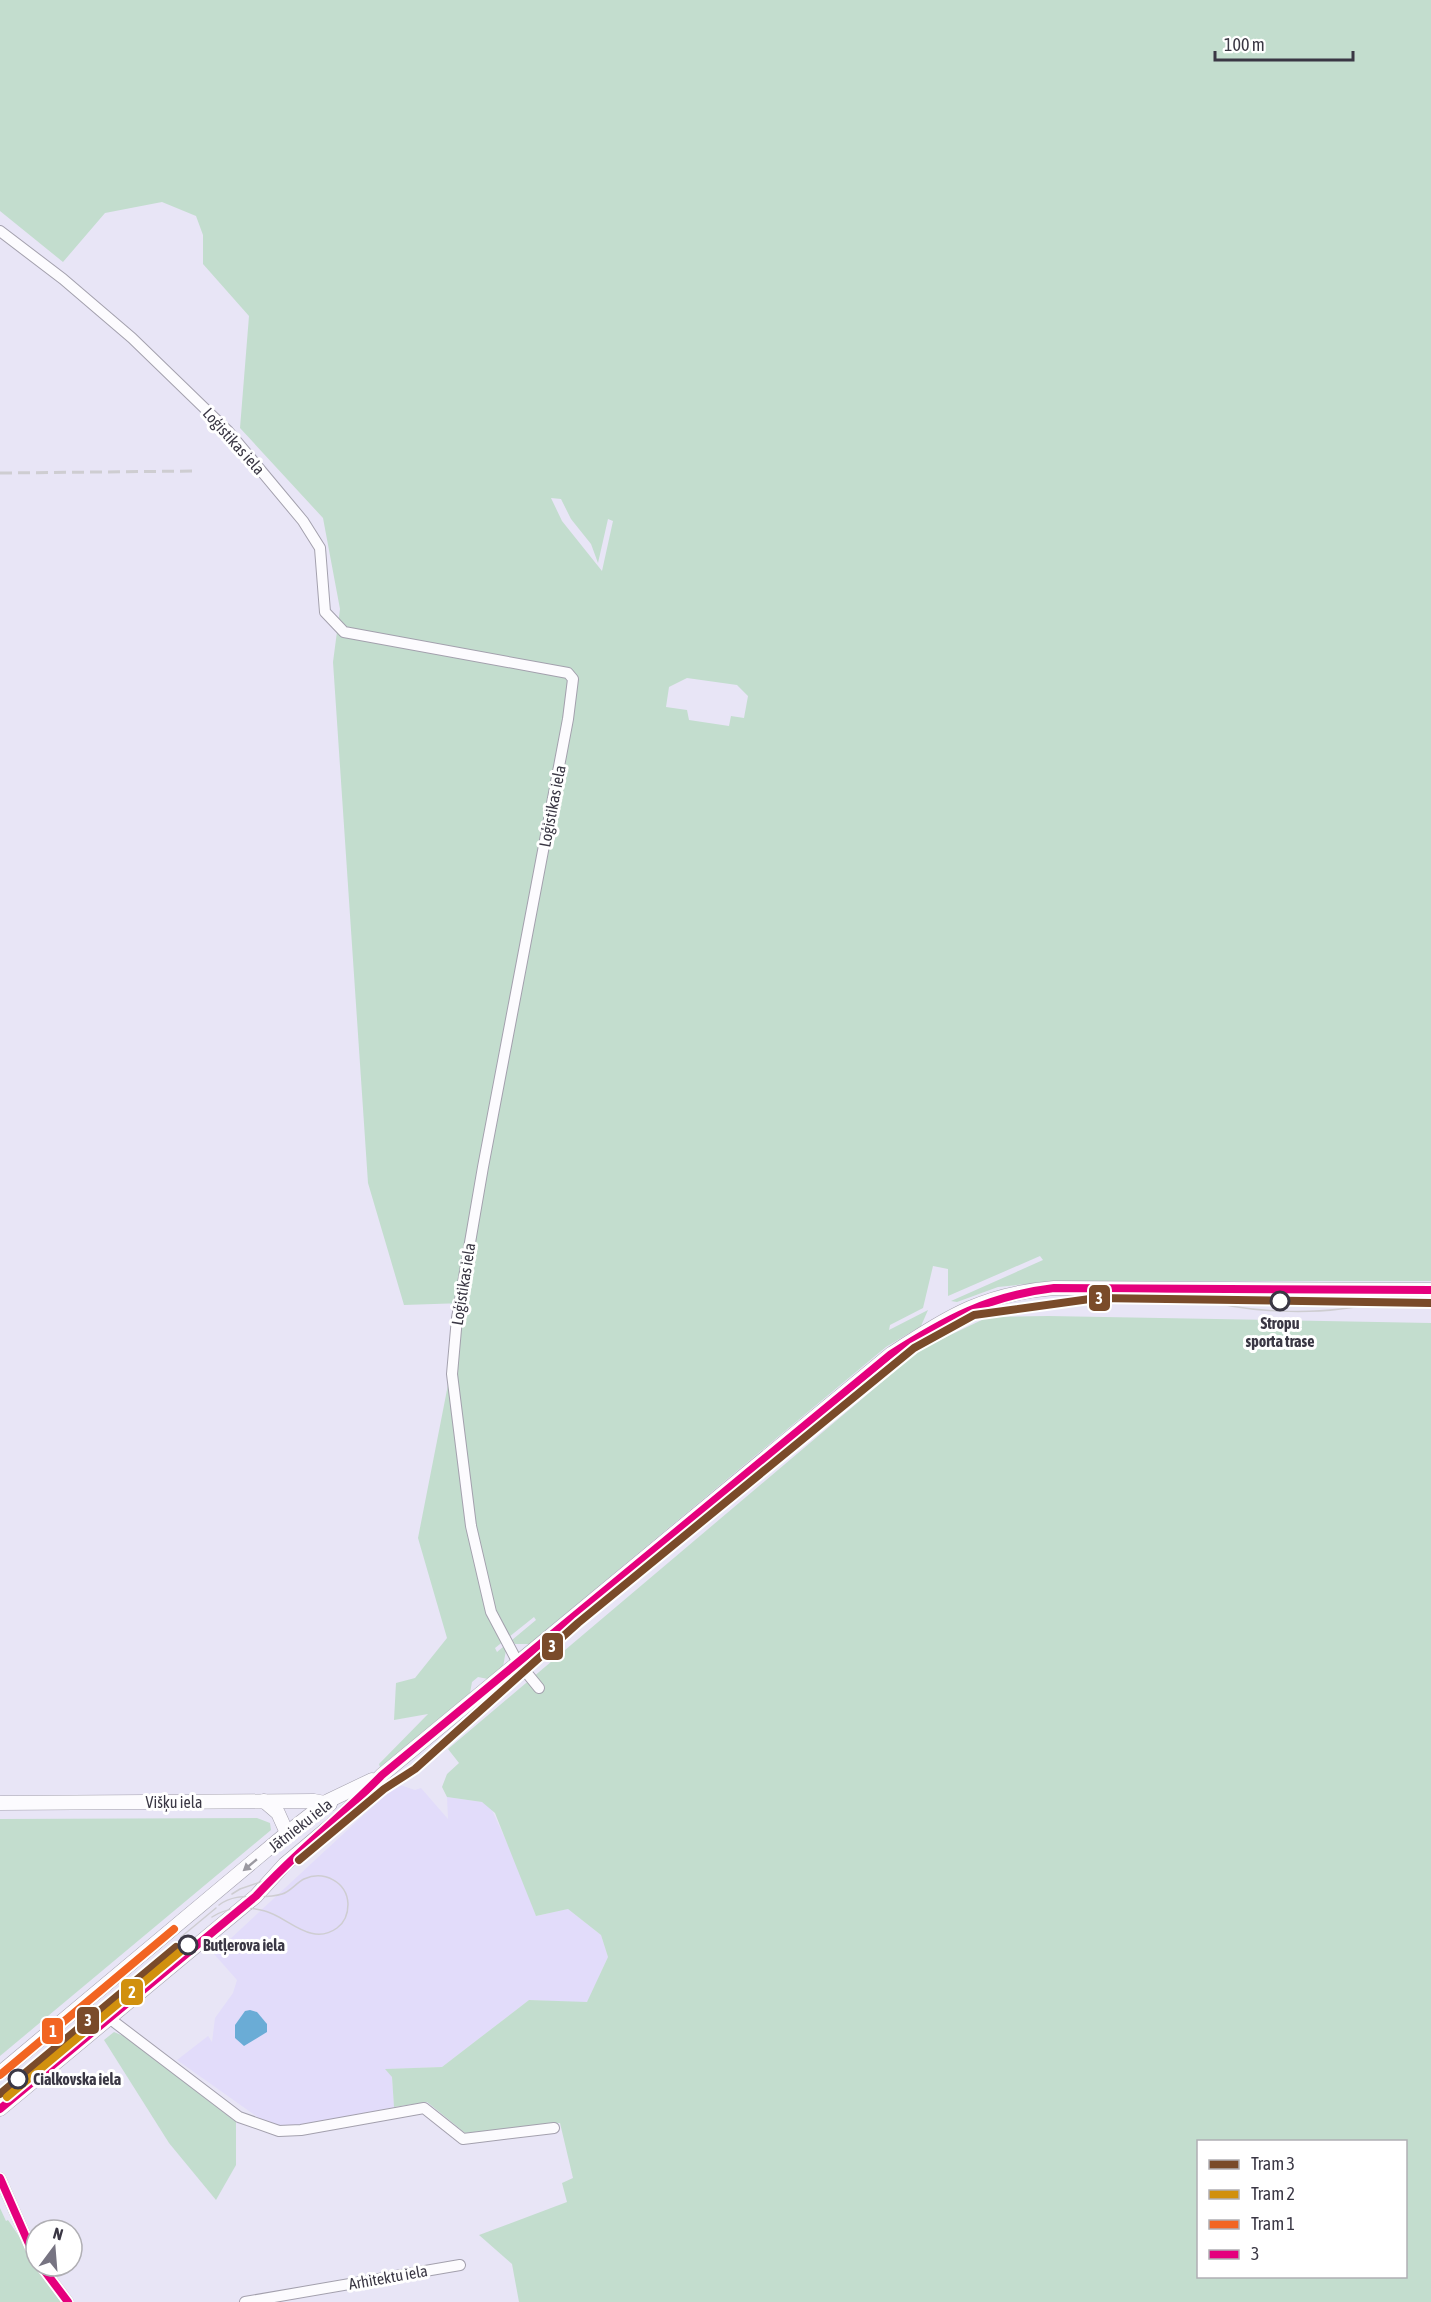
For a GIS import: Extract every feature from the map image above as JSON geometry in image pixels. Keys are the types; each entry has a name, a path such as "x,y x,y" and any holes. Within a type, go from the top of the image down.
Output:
{"street":[{"name":"Loģistikas iela","path":"0,231 63,279 132,338 228,431 303,521 320,548 325,612 344,632 568,673 573,679 568,719 481,1179 457,1318 452,1374 471,1526 490,1612 518,1661 539,1688"},
{"path":"382,1775 891,1354 949,1317 980,1302 1025,1290 1089,1286 1431,1290"},
{"name":"Jātnieku iela","path":"0,2073 328,1801 382,1775"},
{"name":"Jātnieku iela","path":"0,2109 256,1896 285,1864 341,1817 382,1775"},
{"path":"264,1801 278,1813 287,1833"},
{"path":"328,1801 341,1817"},
{"name":"Višķu iela","path":"0,1803 328,1801"},
{"path":"110,2018 246,2121 279,2131 301,2130 424,2108 463,2139 554,2128"},
{"path":"0,2178 24,2233"},
{"name":"Arhitektu iela","path":"245,2302 460,2265"},
{"path":"50,2278 68,2302"}],"shaded area":[{"path":"397,1784 415,1790 421,1788 448,1819 447,1797 482,1802 491,1808 515,1860 536,1916 568,1909 601,1935 608,1957 587,2003 529,2000 442,2067 386,2069 392,2077 394,2107 291,2127 266,2123 177,2060 208,2036 212,2042 215,2018 233,1993 237,1980 214,1954"}],"green space":[{"path":"0,0 1431,0 1431,1281 1055,1281 998,1287 957,1302 951,1301 1043,1260 1040,1256 948,1296 948,1269 933,1266 923,1308 890,1325 889,1330 928,1310 921,1326 886,1347 529,1644 515,1644 512,1640 536,1620 534,1617 495,1648 497,1652 503,1647 506,1650 503,1667 488,1679 478,1677 472,1682 470,1693 380,1767 379,1764 428,1714 394,1720 396,1683 415,1678 447,1638 418,1538 464,1303 404,1305 368,1183 333,662 340,609 323,518 240,428 249,316 203,264 203,235 196,216 162,202 105,213 63,262 0,211","holes":["551,498 561,499 571,519 591,544 598,563 608,519 613,521 602,571 562,521","687,678 737,685 748,696 744,718 731,716 729,726 689,720 687,710 666,707 669,687"]},
{"path":"1048,1316 1431,1323 1431,2302 519,2302 512,2264 479,2235 567,2202 562,2183 573,2178 560,2123 465,2133 427,2102 394,2107 392,2077 385,2069 442,2067 529,2000 587,2002 608,1957 601,1935 568,1909 536,1916 495,1813 482,1802 447,1797 442,1787 447,1774 459,1763 448,1749 921,1349 988,1317"},
{"path":"257,1818 270,1823 271,1830 0,2056 0,1819"},
{"path":"114,2032 126,2037 236,2122 236,2165 216,2200 169,2143 104,2040"},
{"path":"0,2208 6,2221 8,2220 24,2244 24,2278 46,2278 62,2302 0,2302"}],"water":[{"path":"245,2011 257,2012 267,2024 267,2032 244,2046 235,2038 235,2025"}],"tram line":[{"name":"3","path":"299,1860 384,1789 415,1769 578,1623 914,1348 974,1315 1097,1298 1431,1303"},
{"path":"1201,1299 1243,1308 1289,1311 1335,1310 1377,1302"},
{"path":"232,1894 278,1876 299,1860"},
{"path":"212,1917 231,1909 258,1909 274,1914 309,1933 318,1934 337,1928 345,1918 348,1904 347,1896 339,1884 319,1876 304,1879 282,1894 234,1898 219,1905"},
{"path":"181,1937 216,1908"},
{"name":"1","path":"0,2075 174,1929"},
{"name":"2","path":"7,2097 188,1945"},
{"name":"3","path":"0,2094 176,1947"}],"railway":[{"path":"0,473 193,471"}],"transit line":[{"name":"3","path":"0,2109 256,1896 382,1775 891,1354 930,1330 988,1303 1054,1288 1431,1290"},
{"name":"3","path":"0,2073 65,2019"},
{"name":"3","path":"0,2178 24,2233"},
{"name":"3","path":"50,2278 68,2302"}],"place":[{"name":"Stropu sporta trase","path":"1280,1301"},
{"name":"Butļerova iela","path":"188,1945"},
{"name":"Cialkovska iela","path":"18,2079"}]}
